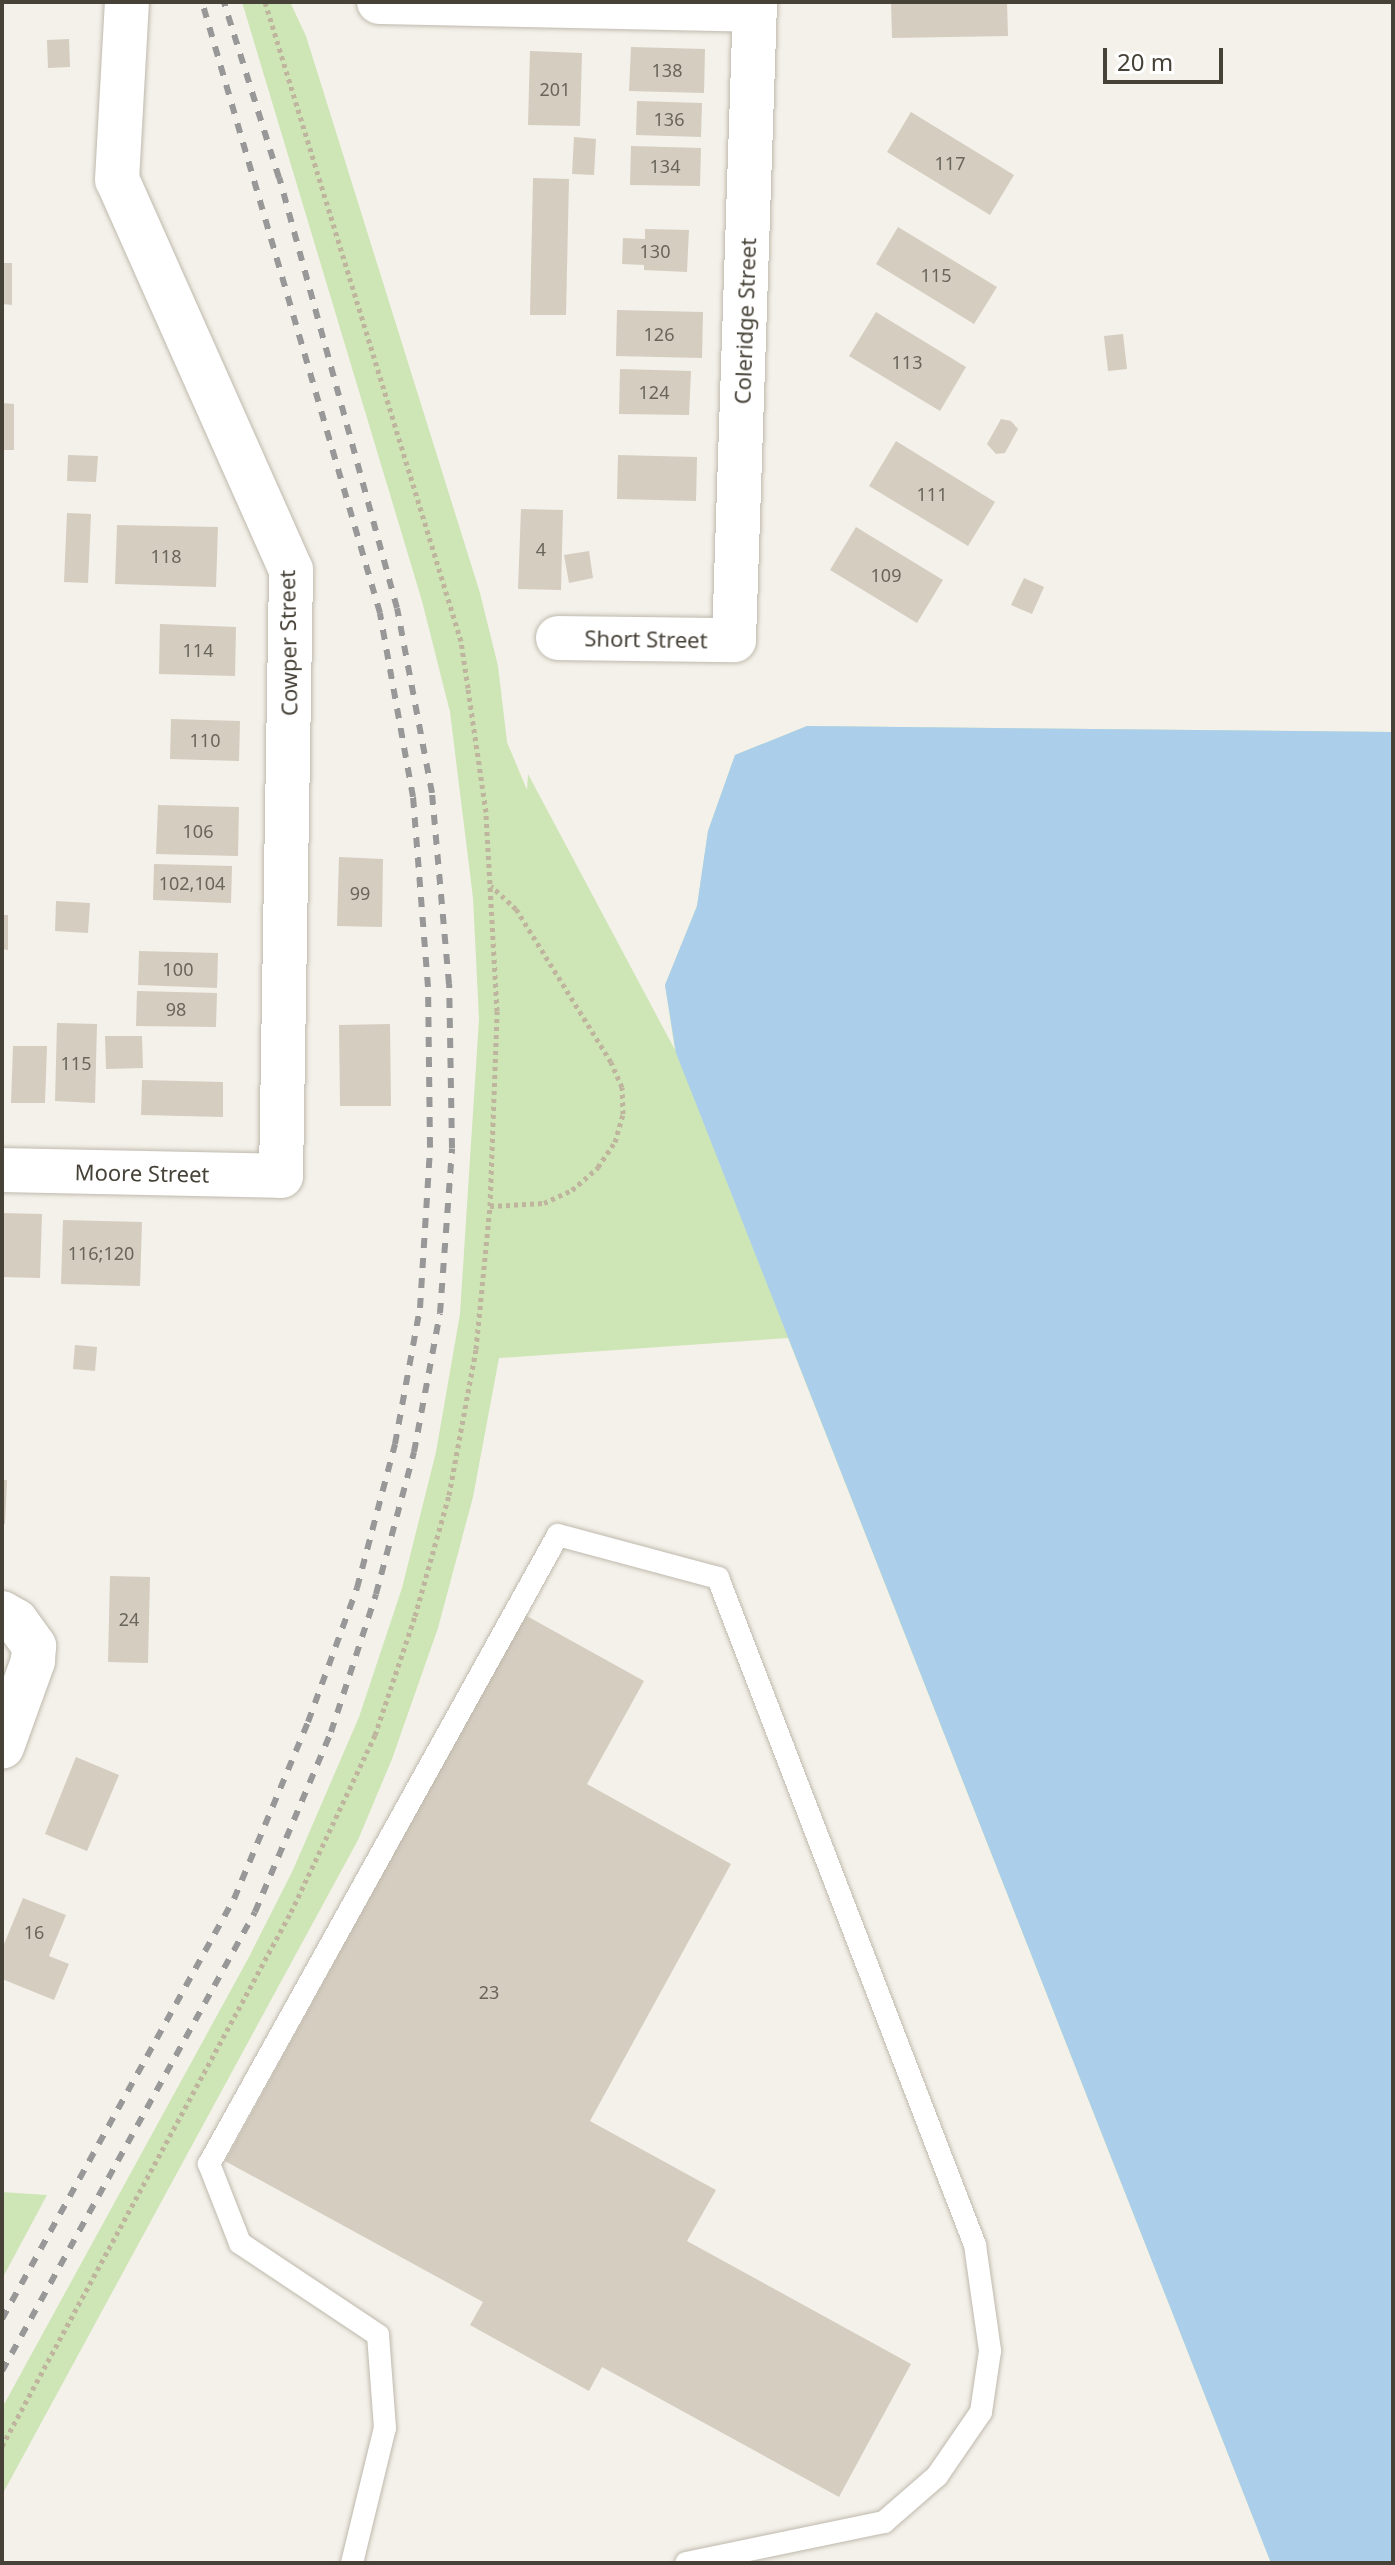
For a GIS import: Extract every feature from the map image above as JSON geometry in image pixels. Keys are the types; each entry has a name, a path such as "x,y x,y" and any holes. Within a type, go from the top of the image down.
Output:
{"street":[{"name":"Cowper Street","path":"127,2 117,180 291,570 281,1176"},
{"path":"379,2 755,6"},
{"name":"Coleridge Street","path":"734,640 755,6"},
{"name":"Short Street","path":"558,638 734,640"},
{"name":"Moore Street","path":"2,1170 281,1176"},
{"path":"2,1613 16,1621 34,1646 33,1661 2,1747"}],"lane":[{"path":"352,2563 385,2428 378,2335 240,2243 209,2164 558,1535 718,1578 975,2245 990,2351 981,2412 937,2476 884,2522 686,2563"}],"path":[{"path":"2,2446 291,1912 375,1735 415,1616 449,1495 476,1349 490,1206 497,1011 486,812 461,641 265,2"},
{"path":"490,1206 544,1203 572,1190 598,1167 615,1142 623,1114 622,1087 611,1062 516,909 491,886"}],"green space":[{"path":"242,2 290,2 306,36 480,593 498,666 507,742 527,790 528,774 675,1050 665,985 697,906 708,831 735,755 807,726 1393,732 1393,2563 1271,2563 788,1338 499,1358 473,1497 438,1628 392,1759 358,1840 2,2495 2,2408 249,1957 293,1870 359,1717 402,1588 436,1452 460,1314 479,1019 473,898 450,712 422,601"},
{"path":"2,2192 47,2195 2,2279"}],"water":[{"path":"807,726 1393,732 1393,2563 1271,2563 676,1053 665,985 697,906 708,831 735,755"}],"building":[{"path":"891,2 1007,2 1008,36 892,38"},
{"path":"69,39 70,67 48,68 47,40"},
{"path":"631,47 705,49 704,93 629,91"},
{"path":"530,51 582,53 580,126 528,125"},
{"path":"637,101 702,103 701,137 636,135"},
{"path":"911,112 1014,175 990,215 887,152"},
{"path":"574,137 596,139 594,175 572,174"},
{"path":"631,146 701,148 700,186 630,185"},
{"path":"533,178 569,179 566,315 530,315"},
{"path":"898,227 997,287 974,324 876,264"},
{"path":"645,229 689,230 687,272 644,270 644,265 622,264 623,238 645,239"},
{"path":"2,263 12,263 12,305 2,304"},
{"path":"617,310 703,312 702,358 616,356"},
{"path":"876,312 966,367 940,411 849,356"},
{"path":"1123,334 1127,369 1108,371 1104,336"},
{"path":"620,369 691,371 689,415 619,414"},
{"path":"2,403 14,404 14,450 2,450"},
{"path":"1001,419 1011,421 1018,429 1005,453 996,454 987,444"},
{"path":"896,441 995,502 968,546 869,486"},
{"path":"68,455 98,456 96,482 67,481"},
{"path":"618,455 697,457 696,501 617,499"},
{"path":"521,509 563,510 561,590 518,589"},
{"path":"67,513 91,514 88,583 64,582"},
{"path":"117,525 218,527 216,587 115,584"},
{"path":"856,527 943,580 917,623 830,570"},
{"path":"589,551 593,578 569,583 564,555"},
{"path":"1024,578 1044,587 1032,614 1011,605"},
{"path":"160,624 236,627 235,676 159,674"},
{"path":"171,719 240,721 239,761 170,759"},
{"path":"158,805 239,807 238,856 156,854"},
{"path":"339,857 383,859 382,927 337,926"},
{"path":"154,864 232,866 231,903 153,900"},
{"path":"56,901 90,903 88,933 55,931"},
{"path":"2,915 8,915 8,950 2,949"},
{"path":"139,951 218,953 217,988 138,985"},
{"path":"137,991 217,993 216,1027 136,1026"},
{"path":"57,1023 97,1024 95,1103 55,1101"},
{"path":"390,1024 391,1106 340,1106 339,1025"},
{"path":"105,1036 142,1036 143,1068 106,1069"},
{"path":"13,1046 47,1046 45,1103 11,1103"},
{"path":"142,1080 223,1082 223,1117 141,1115"},
{"path":"2,1213 42,1214 40,1278 2,1277"},
{"path":"63,1220 142,1222 140,1286 61,1284"},
{"path":"75,1345 97,1347 95,1371 73,1369"},
{"path":"2,1480 7,1480 5,1524 2,1523"},
{"path":"110,1576 150,1577 148,1663 108,1662"},
{"path":"525,1615 644,1681 587,1784 731,1864 590,2121 716,2190 687,2241 911,2364 839,2497 602,2367 589,2391 470,2325 483,2302 225,2161"},
{"path":"76,1757 119,1775 87,1851 45,1834"},
{"path":"23,1898 66,1915 49,1956 69,1964 54,2000 2,1979 2,1949"}],"railway":[{"path":"2,2319 234,1899 308,1722 357,1588 395,1444 420,1308 430,1147 428,987 413,797 380,613 202,2"},
{"path":"2,2371 255,1912 331,1732 376,1594 414,1452 440,1313 452,1148 449,984 432,793 397,608 279,178 224,2"}]}
